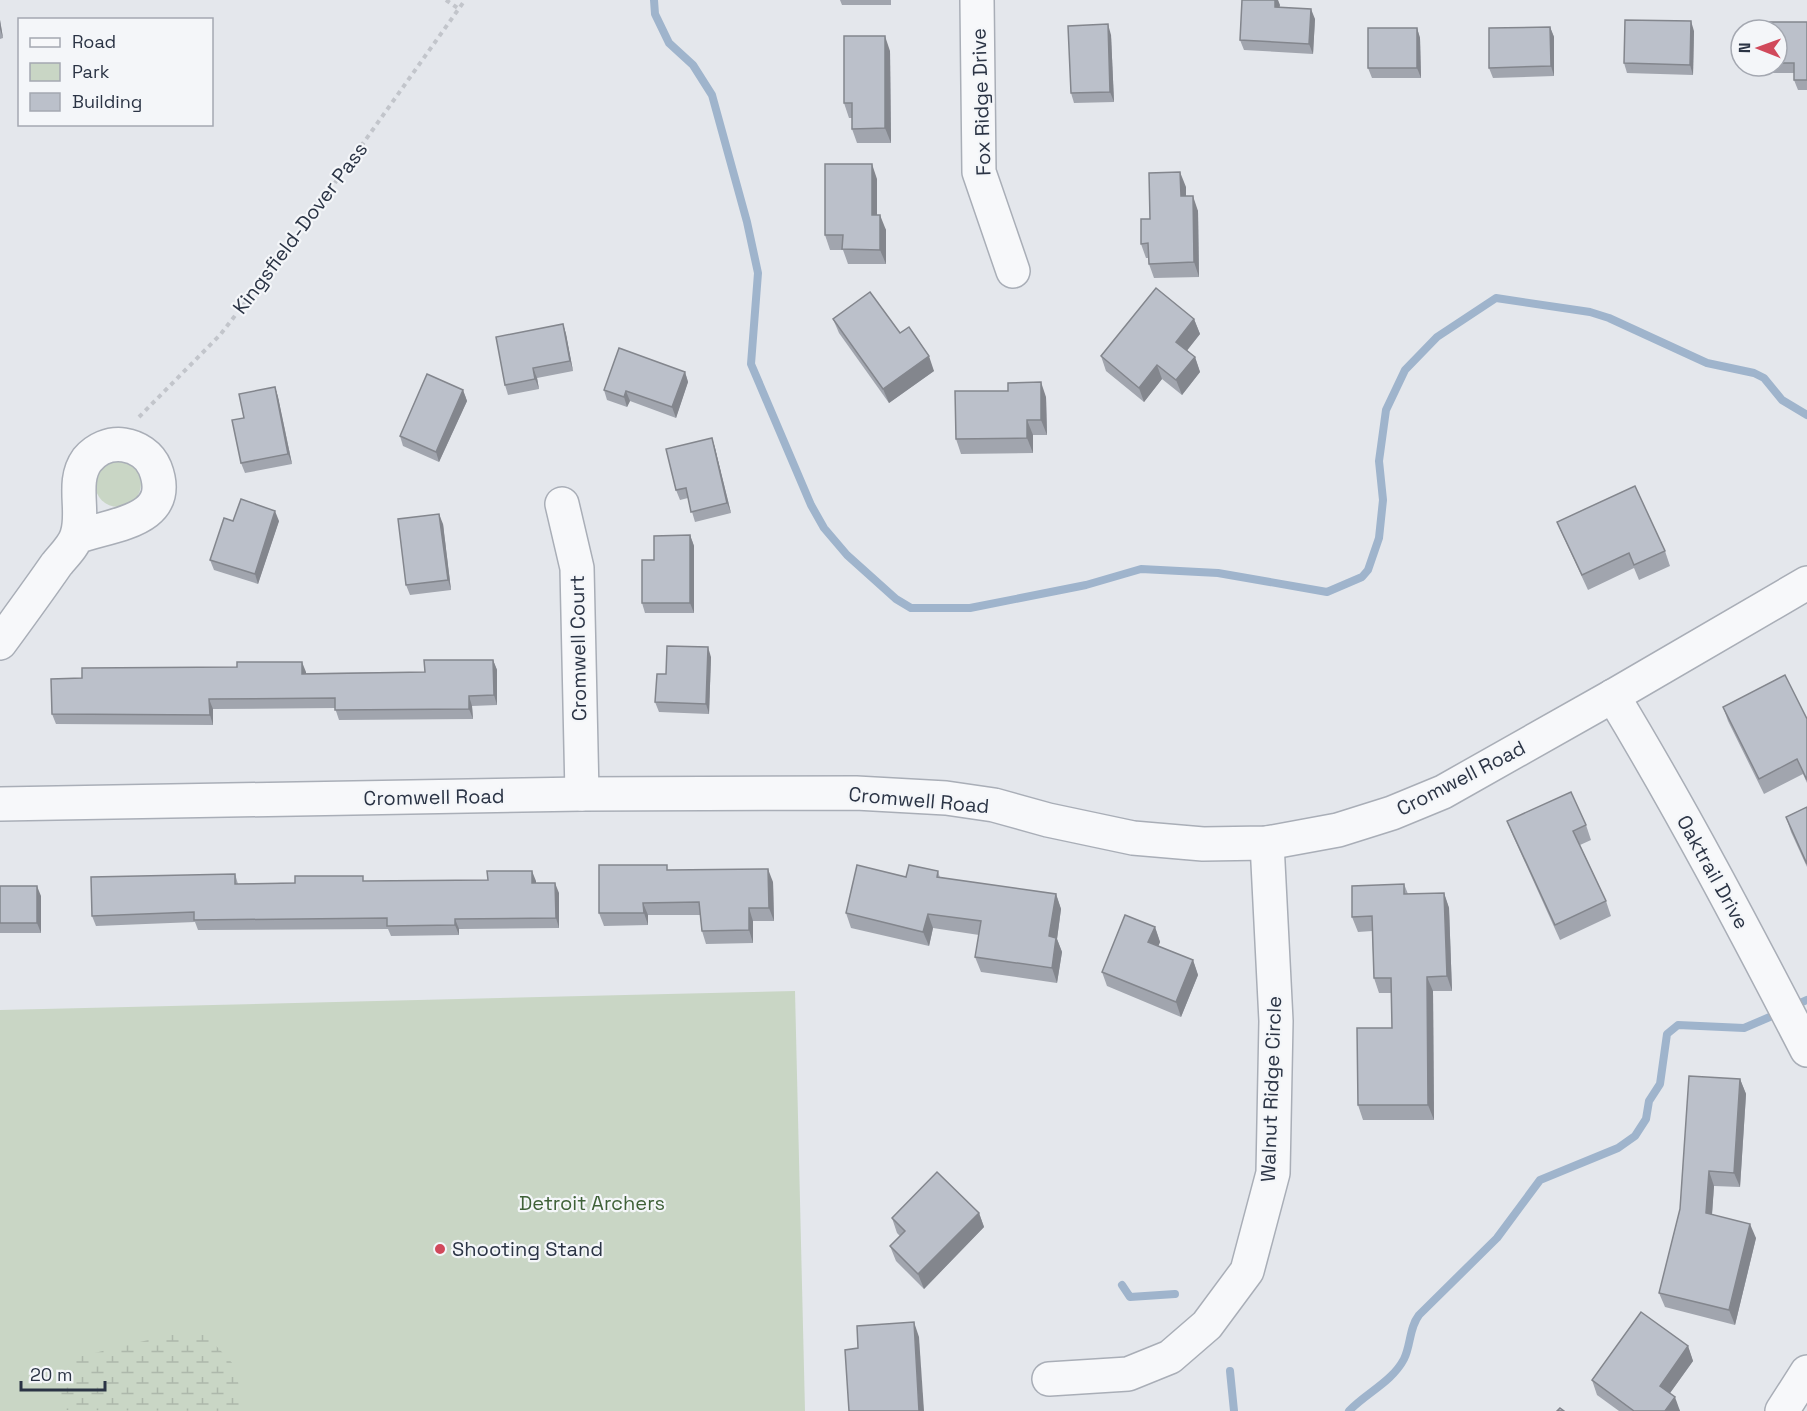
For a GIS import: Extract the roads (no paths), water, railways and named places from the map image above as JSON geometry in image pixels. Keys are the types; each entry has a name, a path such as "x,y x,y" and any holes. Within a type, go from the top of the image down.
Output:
{"street":[{"name":"Fox Ridge Drive","path":"977,0 980,172 1013,271"},
{"path":"0,643 77,537 81,513 81,472 87,460 97,451 109,445 122,444 135,447 146,454 154,465 159,490 155,503 147,513 136,521 101,528 77,537"},
{"name":"Cromwell Court","path":"562,504 577,568 582,795"},
{"name":"Cromwell Road","path":"0,804 582,795 856,794 946,798 994,806 1133,838 1203,844 1267,843 1338,830 1392,813 1443,792 1807,583"},
{"name":"Oaktrail Drive","path":"1613,696 1660,774 1732,905 1807,1050"},
{"name":"Walnut Ridge Circle","path":"1049,1379 1128,1374 1170,1357 1207,1325 1247,1271 1273,1173 1276,1021 1267,843"},
{"path":"1782,1411 1807,1372"}],"waterway":[{"path":"654,0 655,14 669,43 693,65 712,95 747,222 758,273 751,364 811,505 824,528 847,555 896,599 911,608 970,608 1086,585 1141,569 1218,573 1327,592 1362,577 1368,570 1379,538 1383,500 1379,461 1386,410 1405,370 1437,337 1496,298 1590,312 1609,318 1707,363 1754,373 1764,378 1782,400 1807,415"},
{"path":"1791,1007 1807,1000"},
{"path":"1349,1411 1386,1381 1399,1367 1406,1354 1413,1325 1419,1315 1497,1238 1540,1180 1618,1148 1635,1136 1646,1119 1649,1101 1660,1084 1667,1034 1678,1025 1744,1028 1779,1013"},
{"path":"1122,1285 1130,1297 1175,1294"},
{"path":"1230,1371 1234,1411"}],"place":[{"name":"Shooting Stand","path":"440,1249"}],"park label":[{"name":"Detroit Archers","path":"592,1203"}]}
